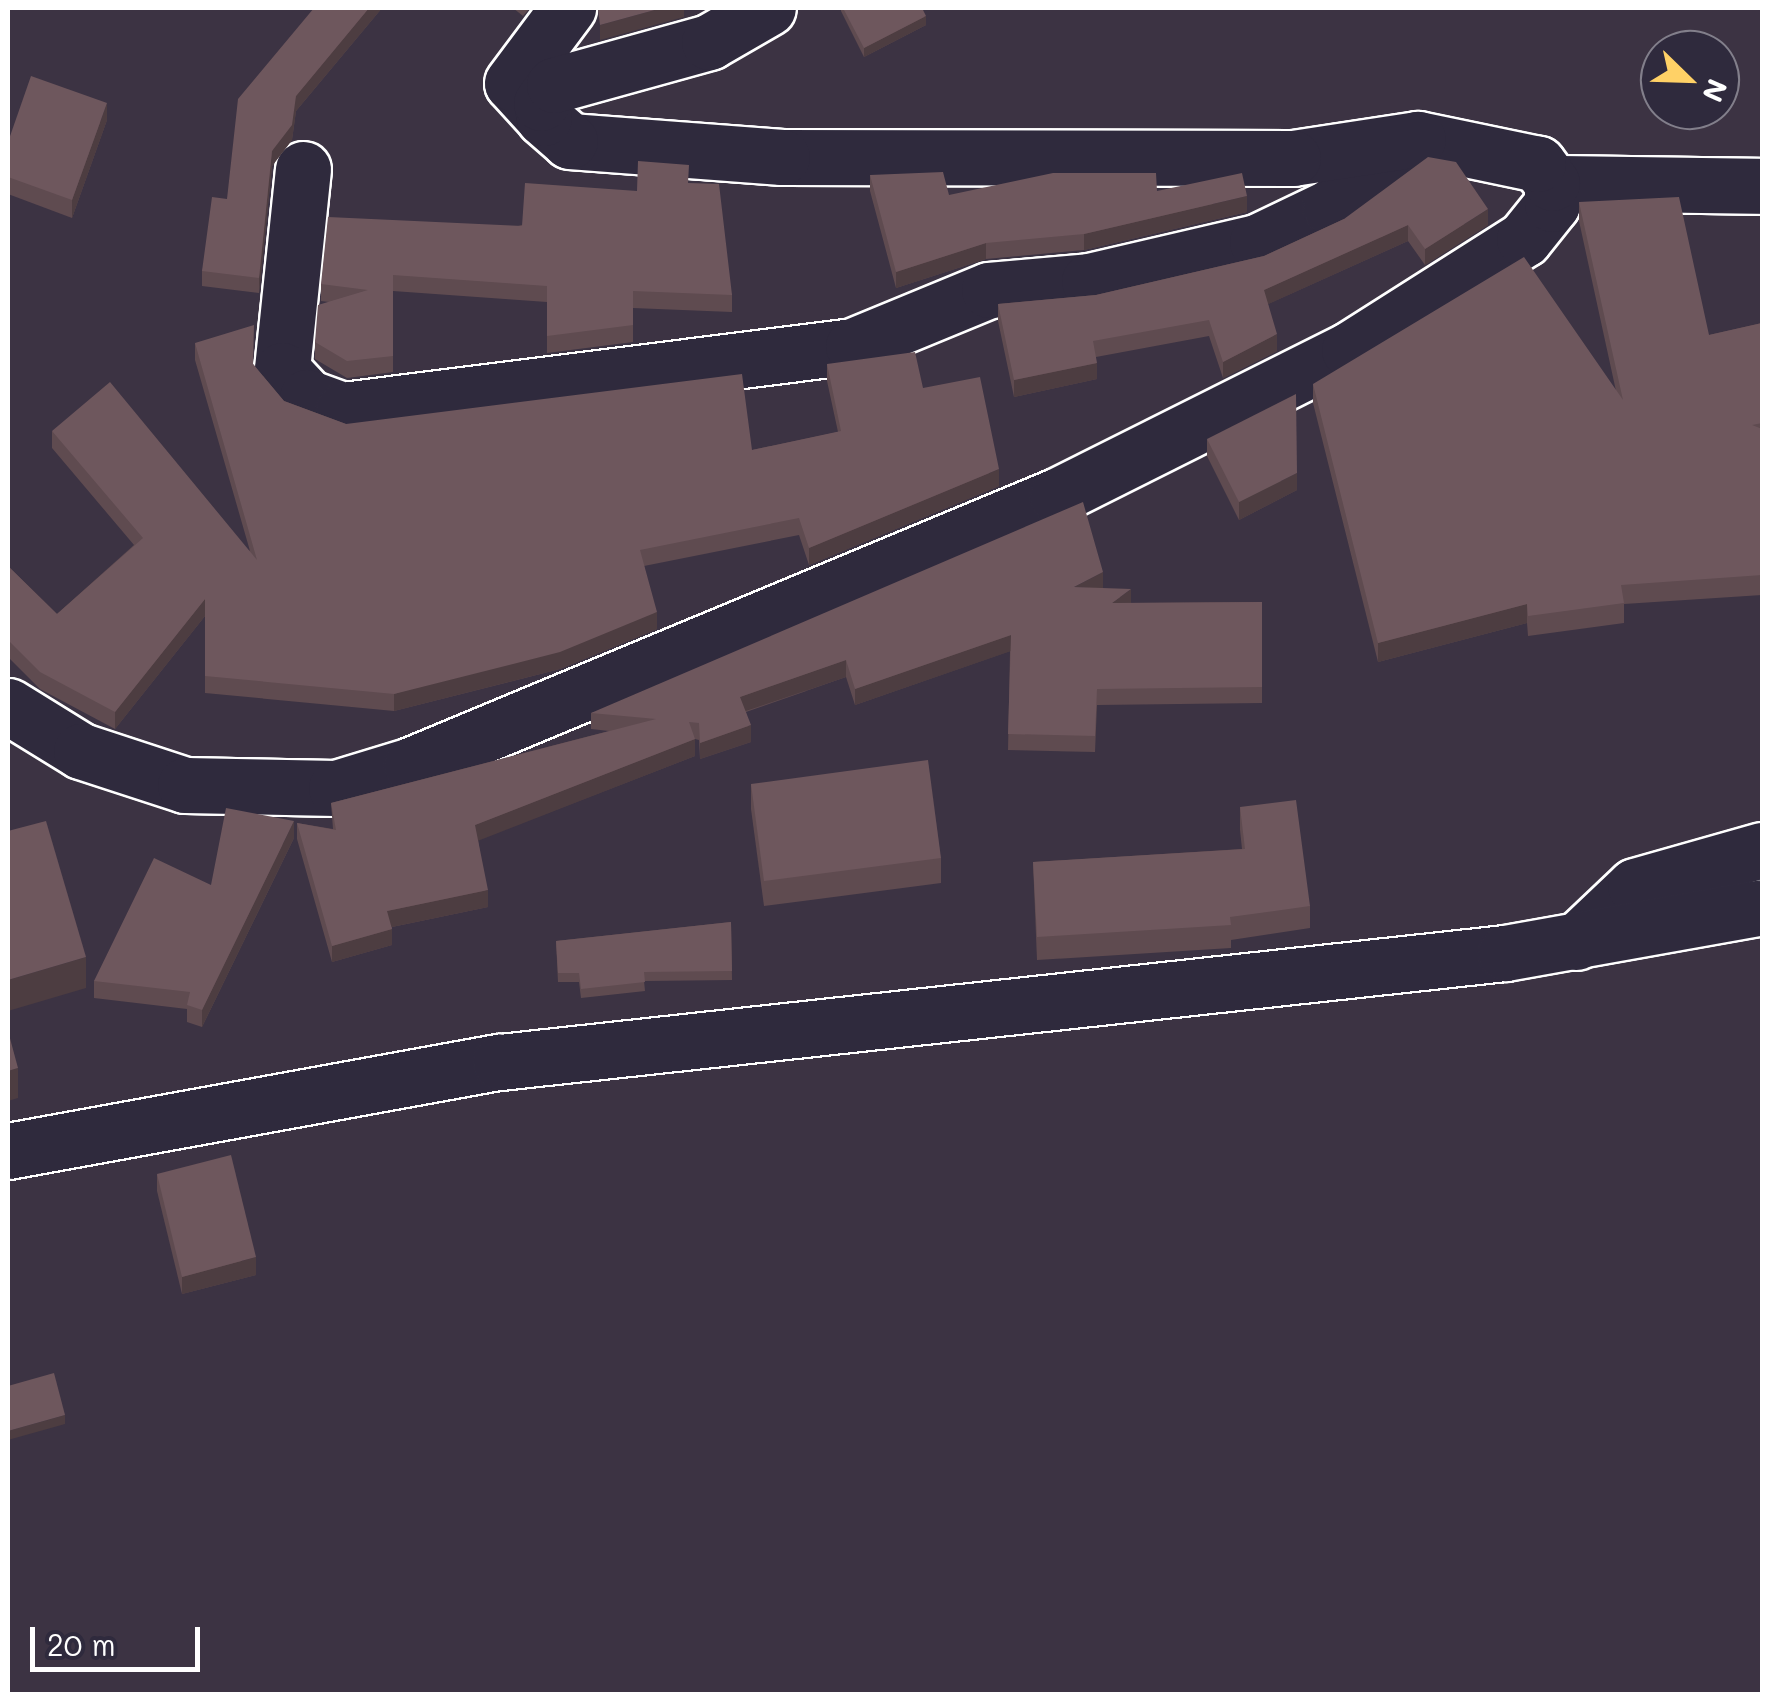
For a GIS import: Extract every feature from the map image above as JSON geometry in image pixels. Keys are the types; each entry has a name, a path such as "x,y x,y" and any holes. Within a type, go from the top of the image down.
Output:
{"street":[{"path":"568,8 512,82 570,141 782,158 1293,158 1418,139 1530,160 1552,183 1762,186"},
{"path":"544,118 541,103 554,85 708,42 768,8"},
{"path":"303,168 282,370 307,397 343,410 852,346 990,290 1088,281 1257,242 1330,207 1418,139"},
{"path":"8,706 80,750 185,785 336,788 411,765 1057,496 1349,350 1533,232 1549,211 1552,183"},
{"path":"1576,942 1635,886 1762,850"},
{"path":"8,1151 500,1062 1576,942 1762,907"}],"building":[{"path":"314,8 369,8 296,96 292,125 272,151 259,278 202,271 212,197 227,199 238,99"},
{"path":"598,8 662,8 600,25"},
{"path":"843,8 922,8 926,16 864,48"},
{"path":"31,76 107,103 72,200 8,177 8,142"},
{"path":"1428,157 1456,162 1488,209 1425,249 1408,225 1264,290 1277,334 1223,362 1209,320 1093,341 1097,363 1014,380 998,304 1096,295 1264,256 1344,219"},
{"path":"638,161 689,165 688,183 719,184 732,295 633,291 633,325 547,336 547,286 393,275 393,356 347,361 315,342 318,305 368,290 321,284 328,217 522,226 525,183 637,191"},
{"path":"943,172 949,195 1053,173 1156,173 1157,191 1242,173 1247,196 1084,234 986,243 896,272 870,175"},
{"path":"1679,197 1709,335 1762,323 1762,423 1752,425 1762,429 1762,575 1621,585 1624,603 1528,616 1527,604 1378,643 1313,384 1524,257 1623,400 1579,202"},
{"path":"254,325 253,364 284,401 346,424 742,374 752,450 841,431 827,364 915,352 923,388 980,377 999,469 809,548 799,518 640,550 657,612 560,652 394,694 205,676 205,599 115,712 40,672 8,640 8,566 57,614 143,538 52,431 110,382 257,560 195,343"},
{"path":"1296,394 1297,473 1239,502 1207,439"},
{"path":"1083,502 1103,572 1074,587 1131,589 1112,603 1262,602 1262,687 1097,689 1095,736 1008,734 1011,635 855,689 846,660 740,697 751,725 700,743 699,723 689,722 695,739 475,825 488,890 387,911 392,929 332,946 297,823 336,830 331,803 656,719 591,713"},
{"path":"928,760 941,858 764,881 751,784"},
{"path":"1296,800 1310,906 1230,917 1231,925 1037,937 1033,862 1245,849 1240,807"},
{"path":"226,808 294,821 202,1010 187,1005 190,992 94,981 154,858 211,885"},
{"path":"46,821 86,957 8,980 8,831"},
{"path":"731,922 732,971 644,972 645,982 581,989 579,973 558,973 556,941"},
{"path":"8,1031 18,1068 8,1071"},
{"path":"231,1155 256,1257 182,1277 157,1174"},
{"path":"54,1373 65,1415 8,1431 8,1386"}]}
